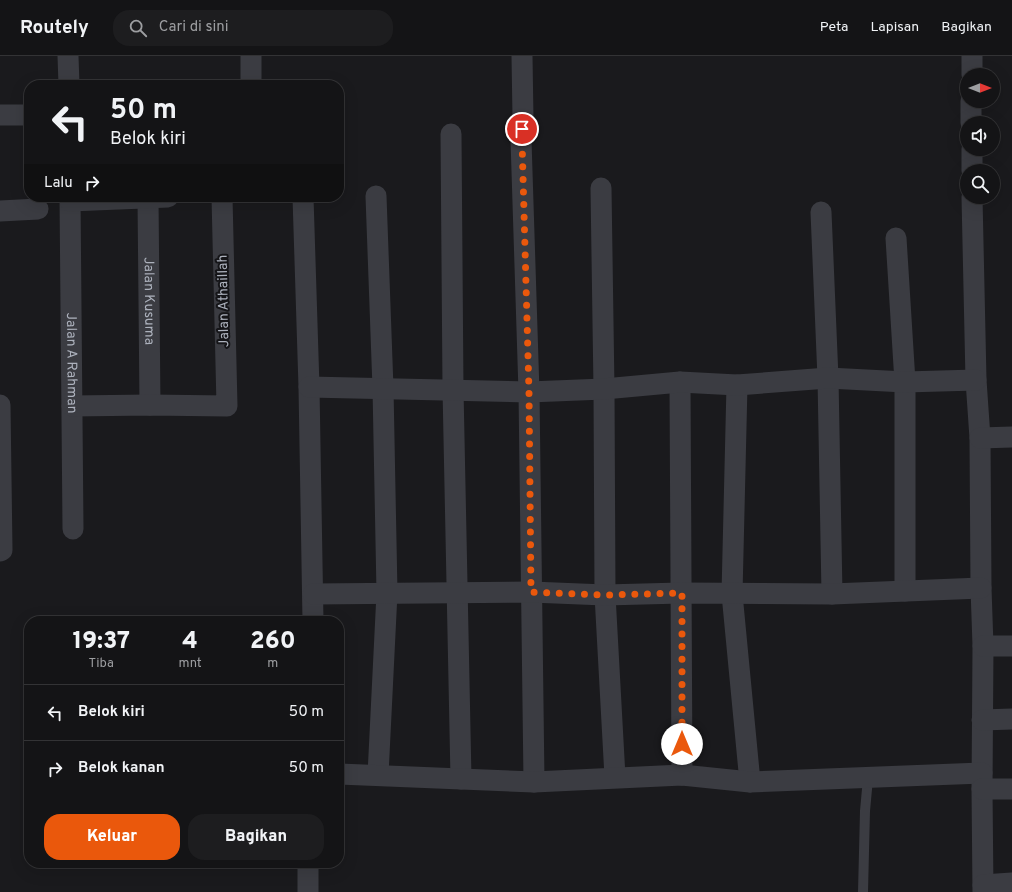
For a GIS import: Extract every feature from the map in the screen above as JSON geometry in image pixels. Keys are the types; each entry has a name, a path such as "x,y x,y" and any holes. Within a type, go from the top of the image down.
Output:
{"street":[{"path":"68,56 69,80"},
{"path":"251,56 251,80"},
{"path":"522,56 522,140 529,392 534,782"},
{"path":"972,56 972,68"},
{"path":"0,104 24,104"},
{"path":"0,115 24,115"},
{"path":"452,134 453,390 461,778"},
{"path":"601,188 605,595 615,777"},
{"path":"376,196 383,388 387,593 378,775"},
{"name":"Jalan A Rahman","path":"70,202 73,529"},
{"name":"Jalan Kusuma","path":"150,405 158,202"},
{"name":"Jalan Athaillah","path":"150,405 226,406 222,202"},
{"path":"302,202 309,387 313,616"},
{"path":"972,204 976,380 980,438 980,588 983,646 983,888 1012,883"},
{"path":"0,210 38,209"},
{"path":"820,212 828,378 832,594"},
{"path":"896,238 904,382 906,591"},
{"path":"309,387 529,392 680,382 737,385 828,378 904,382 976,380"},
{"path":"680,382 682,775"},
{"path":"737,385 732,594 750,782"},
{"path":"0,405 1,550"},
{"path":"72,406 150,405"},
{"path":"980,438 1012,437"},
{"path":"313,594 458,592 531,592 605,595 682,593 832,594 980,588"},
{"path":"983,646 1012,646"},
{"path":"982,720 1012,719"},
{"path":"344,774 534,782 682,775 750,782 868,778 982,781 1012,789"},
{"path":"308,868 308,892"}],"lane":[{"path":"863,892 865,811 868,778"}],"route":[{"path":"522,129 529,392 531,592 605,595 682,593 682,744"}]}
